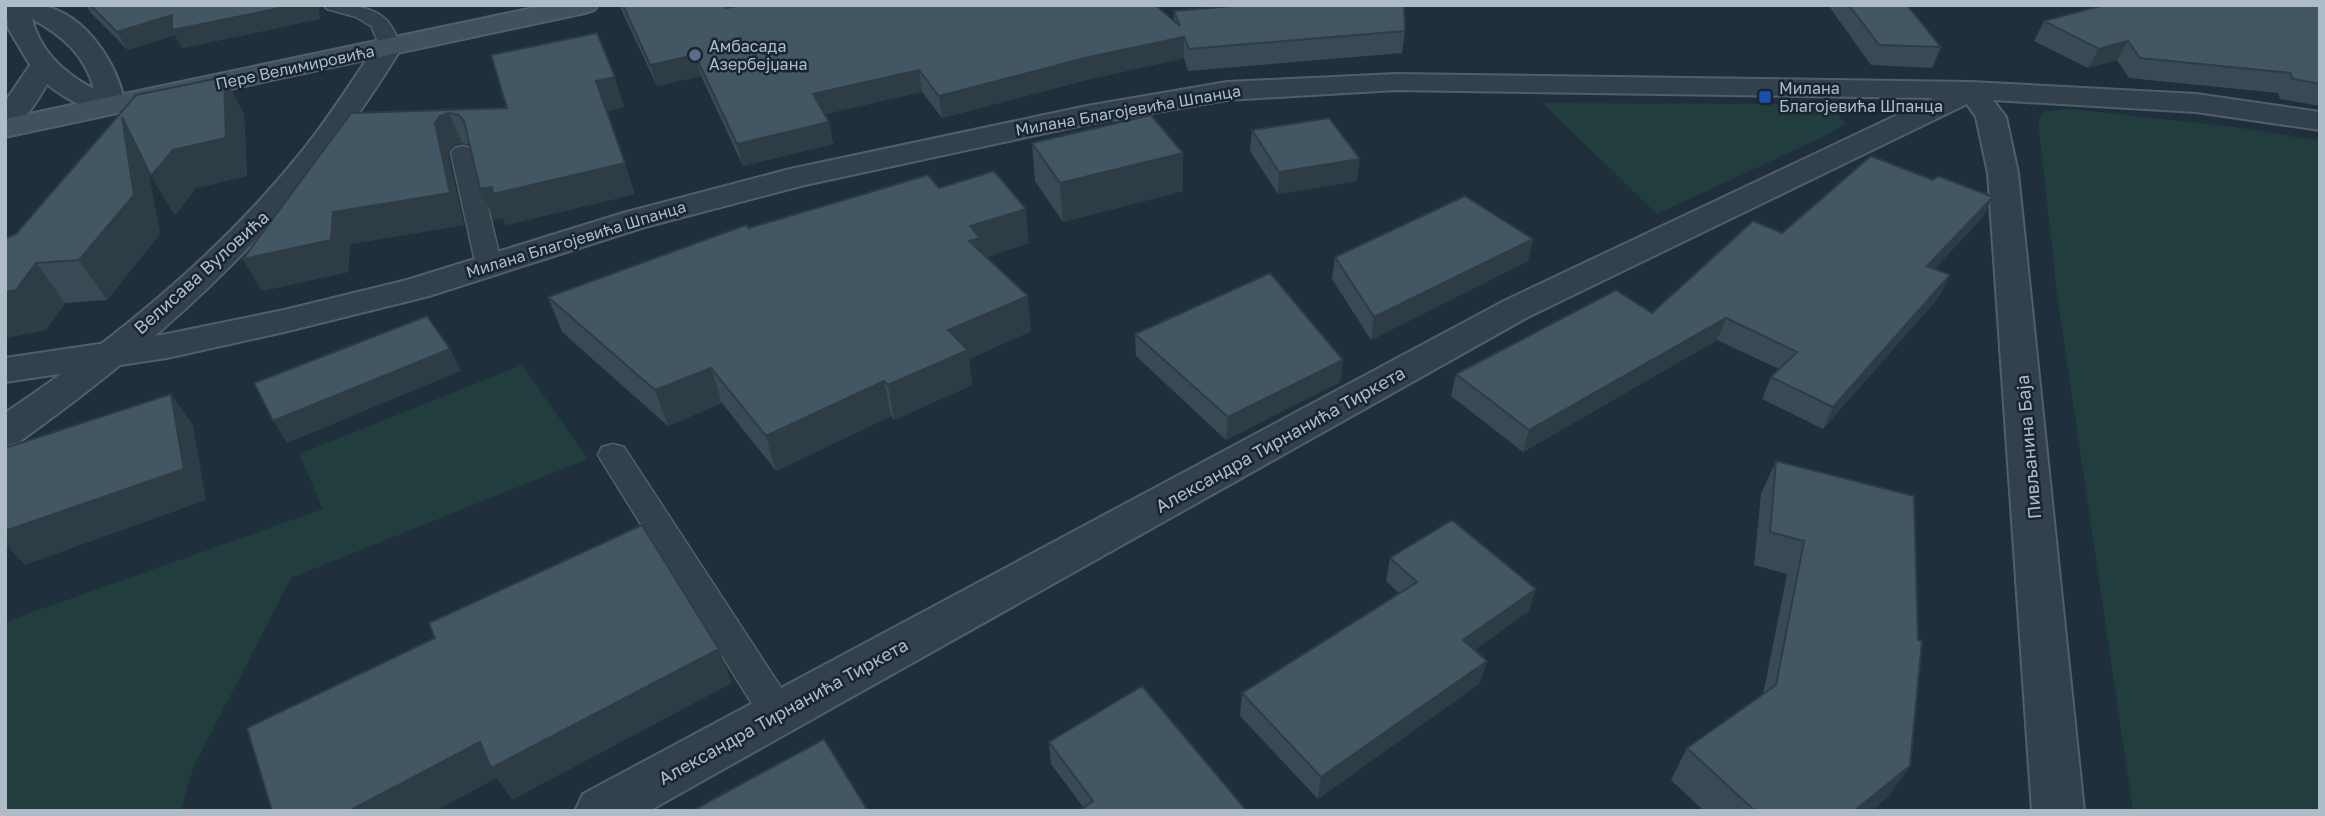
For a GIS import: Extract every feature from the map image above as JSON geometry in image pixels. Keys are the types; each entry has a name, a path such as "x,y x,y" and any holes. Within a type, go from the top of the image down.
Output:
{"main road":[{"name":"Пере Велимировића","path":"5,128 585,5"}],"street":[{"path":"20,5 62,23 99,61 110,88 111,106 71,90 43,68 17,19 20,5"},
{"name":"Велисава Вуловића","path":"5,432 108,355 195,283 266,214 339,123 389,47"},
{"path":"5,119 23,102 43,68"},
{"name":"Милана Благојевића Шпанца","path":"5,370 108,355 284,321 417,288 705,200 877,158 1087,115 1227,91 1396,82 1971,90 2196,103 2320,121"},
{"name":"Александра Тирнанића Тиркета","path":"601,811 1516,309 1971,90"},
{"name":"Пивљанина Баја","path":"1971,90 1991,117 2003,173 2058,811"}],"lane":[{"path":"334,5 356,10 383,23 388,32 389,47"},
{"path":"463,153 489,266"},
{"path":"612,454 778,714"}],"green space":[{"path":"1542,103 1810,104 1835,112 1846,123 1825,136 1657,214"},
{"path":"2071,109 2235,127 2320,141 2320,811 2133,811 2057,294 2038,121 2045,111"},
{"path":"522,365 588,459 291,578 193,768 181,811 5,811 5,622 323,509 299,454"}],"building":[{"path":"90,5 295,5 172,30 172,15 117,32"},
{"path":"623,5 725,5 726,8 742,5 1155,5 1180,26 1174,11 1244,5 1404,5 1405,31 1189,49 1184,37 1089,57 939,96 919,70 813,94 829,122 737,144 695,55 650,65"},
{"path":"1849,5 1907,5 1941,47 1879,45"},
{"path":"2104,5 2320,5 2320,84 2293,79 2290,73 2140,58 2128,41 2099,49 2044,21"},
{"path":"597,33 615,77 596,81 625,163 493,194 492,187 480,189 464,121 459,115 449,113 440,116 435,123 450,193 333,212 331,240 243,259 351,113 507,108 491,55"},
{"path":"224,77 226,138 173,150 151,176 122,117 134,195 79,260 36,263 16,290 5,292 5,239 16,234 136,95"},
{"path":"1151,115 1183,153 1060,183 1032,143"},
{"path":"1329,118 1360,159 1279,172 1252,130"},
{"path":"1871,156 1933,180 1938,176 1993,197 1927,266 1950,275 1833,407 1771,377 1797,352 1726,318 1529,430 1456,374 1616,290 1652,313 1753,221 1782,233"},
{"path":"994,171 1026,209 970,226 980,238 969,241 1028,296 948,330 968,350 888,385 884,381 766,436 711,368 655,390 548,297 746,225 749,228 928,175 939,188"},
{"path":"1465,196 1533,239 1374,317 1335,257"},
{"path":"1270,273 1343,360 1228,417 1135,334"},
{"path":"427,316 450,349 273,421 254,383"},
{"path":"171,394 184,469 5,531 5,448"},
{"path":"1776,461 1914,496 1918,640 1922,641 1910,766 1854,811 1755,811 1687,748 1776,685 1804,541 1770,532"},
{"path":"1452,520 1536,589 1463,640 1487,661 1321,777 1242,693 1417,582 1390,558"},
{"path":"642,525 719,649 491,768 480,742 349,811 272,811 247,728 435,638 429,623"},
{"path":"1142,686 1247,811 1079,811 1093,801 1049,742"},
{"path":"824,739 868,811 692,811"}],"place":[{"name":"Амбасада Азербејџана","path":"695,55"},
{"name":"Милана Благојевића Шпанца","path":"1765,97"}]}
